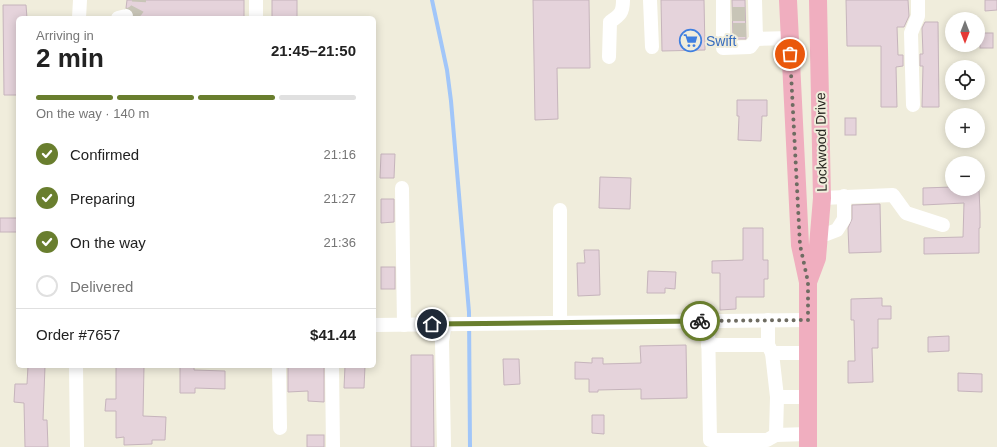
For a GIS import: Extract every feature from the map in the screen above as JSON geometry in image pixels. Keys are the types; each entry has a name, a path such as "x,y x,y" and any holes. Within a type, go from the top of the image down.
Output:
{"main road":[{"name":"Lockwood Drive","path":"788,0 800,245 808,282 808,441"},
{"name":"Lockwood Drive","path":"808,282 817,258 822,198 818,0"},
{"path":"795,160 822,159"}],"street":[{"path":"79,16 80,0"},
{"path":"256,0 256,16"},
{"path":"609,57 610,22 618,17 623,10 623,0"},
{"path":"650,0 652,47"},
{"path":"723,0 742,11"},
{"path":"913,105 911,33 918,16 918,0"},
{"path":"742,11 743,31"},
{"path":"742,11 743,31"},
{"path":"743,31 790,38"},
{"path":"402,188 404,325"},
{"path":"822,198 893,195 906,213 943,225"},
{"path":"819,234 824,235 837,230 844,219 844,196"},
{"path":"560,210 560,323"},
{"path":"768,320 770,349 777,397 776,435"},
{"path":"376,325 808,320"},
{"path":"708,321 710,440 767,440 776,435 808,441"},
{"path":"444,447 442,341 451,324"},
{"path":"708,345 808,353"},
{"path":"76,368 77,447"},
{"path":"279,368 280,428"},
{"path":"332,368 333,447"},
{"path":"777,397 807,397"}],"building":[{"path":"127,0 244,0 244,16 134,16 132,10 126,8"},
{"path":"272,0 297,0 297,16 272,16"},
{"path":"533,0 589,0 590,68 557,68 558,119 535,120"},
{"path":"661,0 704,0 705,50 662,51"},
{"path":"732,0 745,0 746,39 733,39"},
{"path":"846,0 908,0 909,16 904,27 897,27 898,55 903,55 903,66 896,67 897,107 881,107 881,46 847,46"},
{"path":"985,0 997,0 997,10 985,11"},
{"path":"3,5 26,5 27,16 16,16 16,95 4,95"},
{"path":"925,22 938,22 939,107 922,107 923,66 920,66 920,54 923,54 922,28"},
{"path":"985,33 993,33 993,48 985,48"},
{"path":"737,100 767,100 767,116 762,116 761,141 738,140 739,116 737,116"},
{"path":"845,118 856,118 856,135 845,135"},
{"path":"381,154 395,154 394,178 380,178"},
{"path":"600,177 631,178 630,209 599,208"},
{"path":"945,187 945,196 979,196 979,253 924,254 924,238 963,237 964,203 923,205 923,188"},
{"path":"381,199 394,199 394,222 381,223"},
{"path":"880,204 881,252 849,253 848,228 852,219 852,205"},
{"path":"0,218 16,218 16,232 0,232"},
{"path":"743,228 763,228 763,260 768,260 768,279 764,279 764,297 736,297 736,309 720,310 720,273 712,273 712,261 743,260"},
{"path":"584,250 599,250 600,295 578,296 577,263 585,263"},
{"path":"381,267 395,267 395,289 381,289"},
{"path":"648,271 676,272 675,289 665,288 665,293 647,293"},
{"path":"882,298 882,306 891,306 891,319 878,319 878,348 872,348 873,382 848,383 848,361 855,361 854,320 851,320 851,299"},
{"path":"949,336 949,351 928,352 928,337"},
{"path":"686,345 687,398 641,399 641,389 598,390 598,392 589,392 589,379 575,379 575,362 592,363 592,358 603,358 603,364 641,363 640,346"},
{"path":"411,355 433,355 434,447 411,447"},
{"path":"503,359 519,359 520,384 504,385"},
{"path":"28,368 45,368 43,420 47,420 48,447 25,447 24,403 14,402 15,384 27,384"},
{"path":"116,368 144,368 143,416 166,417 165,440 152,440 152,444 124,445 124,437 116,438 116,411 105,411 106,399 116,399"},
{"path":"180,368 225,371 225,389 195,388 195,393 180,393"},
{"path":"288,368 324,368 324,402 308,401 308,391 288,392"},
{"path":"345,368 365,368 364,388 344,388"},
{"path":"958,373 982,374 982,392 958,391"},
{"path":"592,415 604,415 604,434 592,433"},
{"path":"307,435 324,435 324,447 307,447"}],"waterway":[{"path":"432,0 447,70 451,101 469,312 470,447"}],"tunnel":[{"path":"126,16 136,11 139,0"},
{"path":"732,14 745,14"},
{"path":"733,30 746,30"}],"way so far":[{"path":"700,321 808,320 808,282 800,245 790,54"}],"place":[{"name":"Swift","path":"691,41"}],"route":[{"path":"432,324 700,321"}]}
